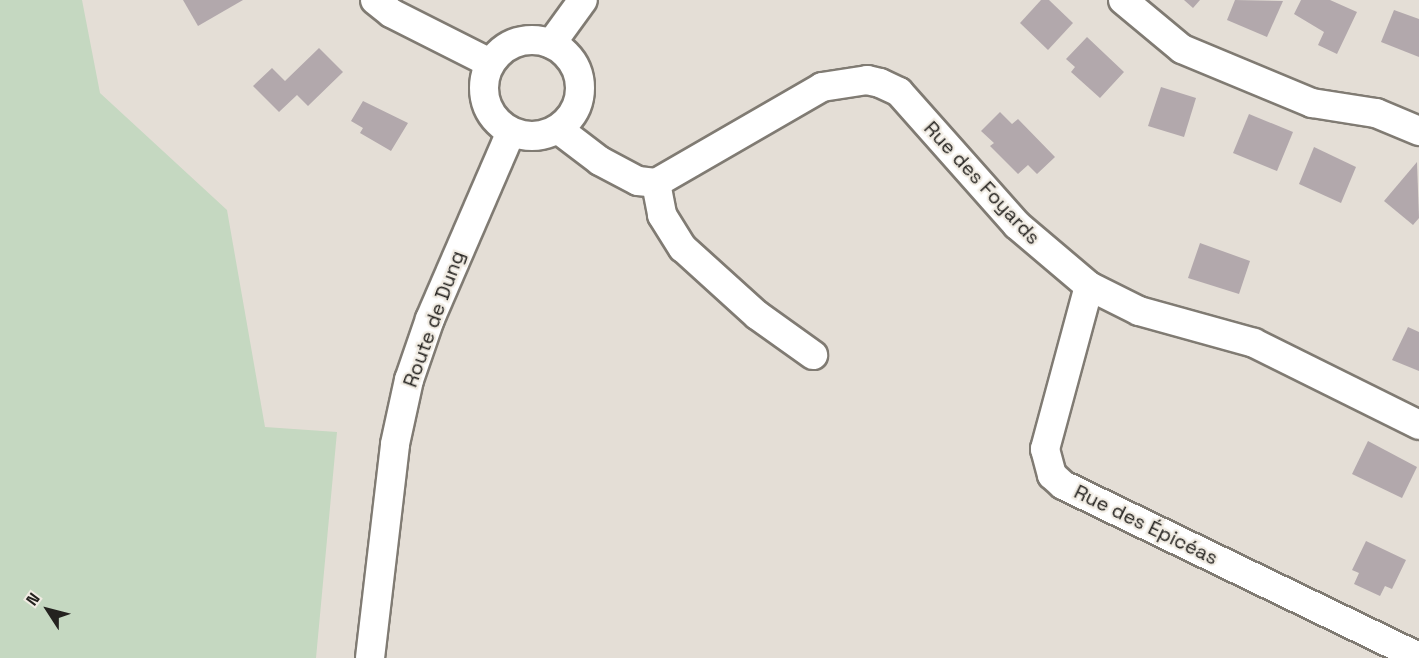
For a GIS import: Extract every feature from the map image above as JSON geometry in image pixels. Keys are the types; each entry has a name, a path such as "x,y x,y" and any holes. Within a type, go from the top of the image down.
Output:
{"street":[{"path":"375,0 391,13 490,63"},
{"path":"551,44 583,0"},
{"path":"1123,0 1182,49 1312,103 1376,114 1419,131"},
{"path":"534,40 551,44 568,56 578,74 580,94 573,114 558,129 535,137 511,132 495,120 485,102 484,82 490,63 502,50 517,42 534,40"},
{"name":"Rue des Foyards","path":"656,183 822,87 867,80 898,92 1017,225 1089,286 1139,311 1254,343 1419,425"},
{"path":"558,129 600,161 638,181 656,183 662,214 682,248 757,315 813,355"},
{"name":"Route de Dung","path":"370,658 395,444 409,380 430,319 511,132"},
{"name":"Rue des Épicéas","path":"1089,286 1045,449 1052,475 1063,485 1419,657"}],"green space":[{"path":"0,0 82,0 100,93 227,210 265,427 337,432 316,658 0,658"}],"building":[{"path":"183,0 243,0 198,26"},
{"path":"1041,0 1049,0 1073,23 1048,50 1020,23"},
{"path":"1184,0 1200,0 1193,8"},
{"path":"1235,0 1283,1 1267,37 1227,20"},
{"path":"1301,0 1330,0 1357,12 1337,54 1318,45 1324,32 1294,14"},
{"path":"1394,10 1419,19 1419,57 1381,42"},
{"path":"1087,37 1124,72 1100,98 1071,72 1075,67 1066,59"},
{"path":"319,48 343,72 308,106 297,95 279,112 253,86 272,68 285,81"},
{"path":"1161,87 1196,98 1184,137 1148,126"},
{"path":"363,101 408,123 391,151 360,133 363,128 351,121"},
{"path":"1000,112 1012,124 1018,119 1055,157 1037,174 1028,165 1018,174 990,146 994,143 981,131"},
{"path":"1249,114 1293,132 1277,171 1233,153"},
{"path":"1314,147 1356,167 1341,203 1299,184"},
{"path":"1417,162 1419,218 1413,225 1384,201"},
{"path":"1200,243 1250,261 1239,294 1188,278"},
{"path":"1408,327 1419,332 1419,371 1392,360"},
{"path":"1368,441 1417,467 1402,498 1352,474"},
{"path":"1366,541 1406,560 1392,589 1385,586 1380,596 1354,584 1359,573 1352,570"}]}
